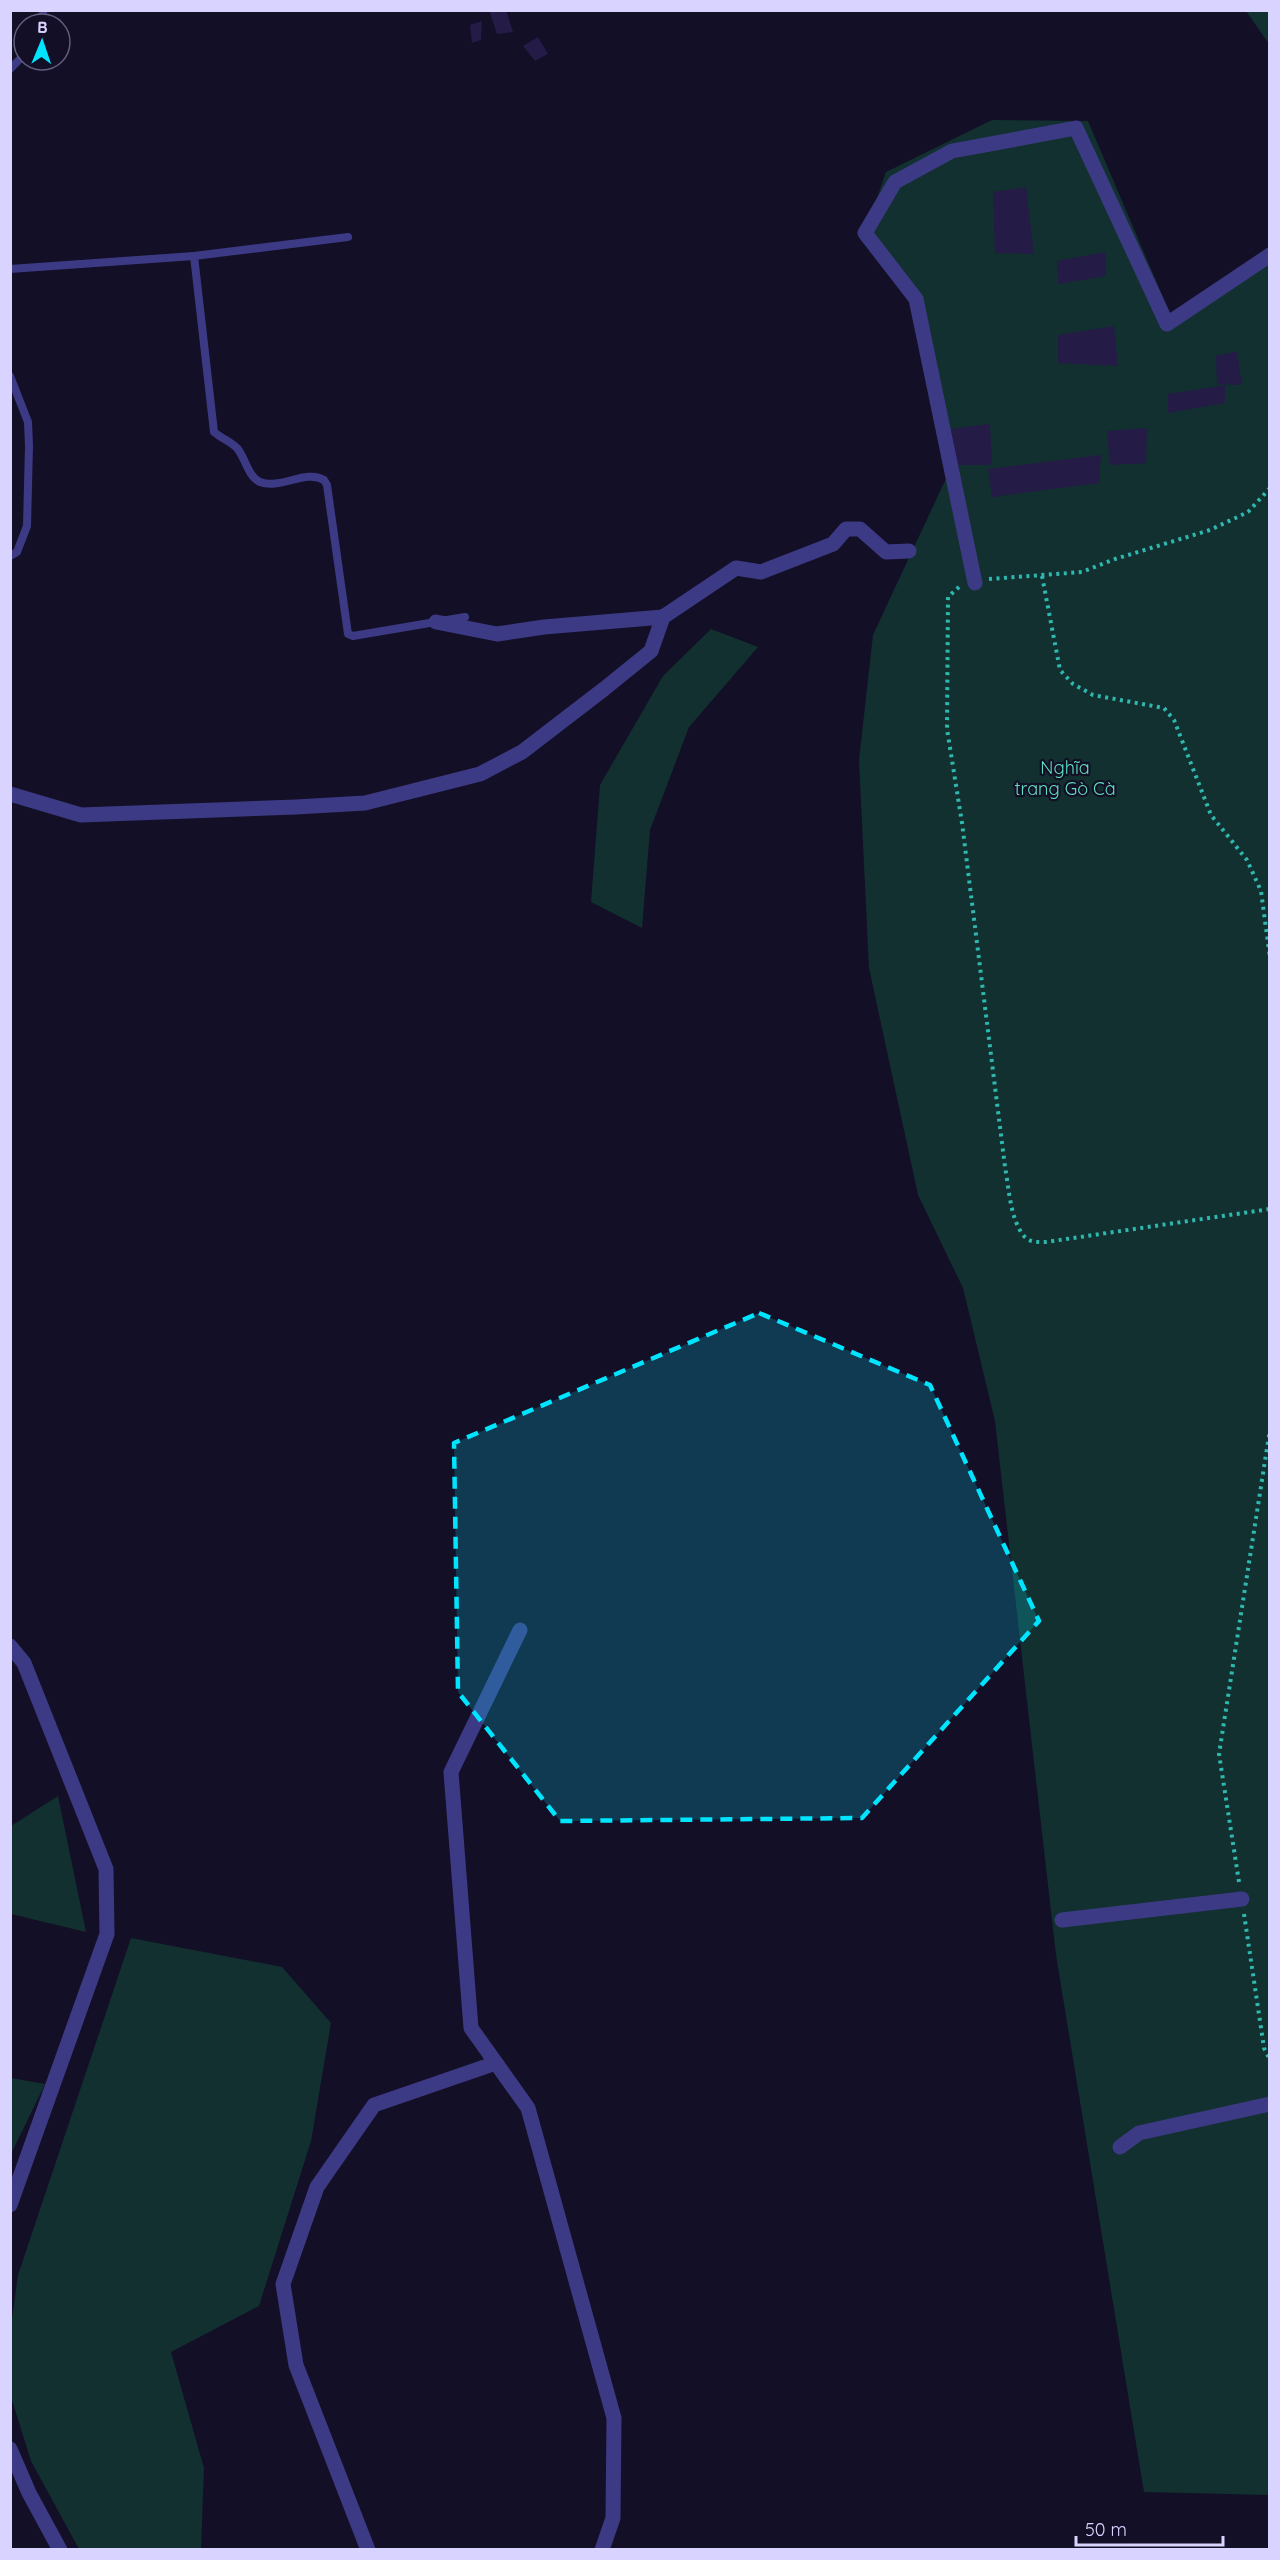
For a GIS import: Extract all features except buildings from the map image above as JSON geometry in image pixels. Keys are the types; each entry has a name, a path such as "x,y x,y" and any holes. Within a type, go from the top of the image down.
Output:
{"street":[{"path":"975,583 916,299 865,232 895,182 952,151 1076,128 1167,324 1269,255"},
{"path":"436,622 497,634 544,627 663,617 736,568 761,572 833,544 846,529 860,529 886,552 909,551"},
{"path":"10,794 81,815 296,807 365,803 480,774 522,752 651,651 663,617"},
{"path":"520,1630 451,1772 471,2028 528,2108 614,2418 613,2518 602,2550"},
{"path":"10,1646 24,1664 106,1869 107,1934 10,2205"},
{"path":"1062,1920 1242,1899"},
{"path":"368,2550 296,2365 283,2284 317,2187 374,2105 496,2063"},
{"path":"1120,2147 1139,2133 1269,2104"},
{"path":"10,2449 28,2493 60,2550"}],"lane":[{"path":"10,269 194,255 348,237"},
{"path":"194,255 214,432 235,446 255,479 261,483 270,484 314,477 324,480 327,484 348,634 353,636 465,617"},
{"path":"10,376 28,422 27,526 17,552 10,556"}],"path":[{"path":"1269,488 1248,512 1210,530 1082,572 975,583 958,588 948,597 947,729 962,824 1005,1167 1015,1217 1024,1237 1035,1243 1046,1242 1269,1209"},
{"path":"1042,576 1060,670 1072,684 1093,695 1164,708 1174,720 1211,815 1247,860 1261,891 1269,958"},
{"path":"1269,1429 1219,1754 1264,2048 1269,2060"}],"highlighted area":[{"path":"759,1313 930,1385 1039,1621 862,1818 560,1821 458,1692 454,1443"}],"green space":[{"path":"1246,11 1269,11 1269,44"},
{"name":"Nghĩa trang Gò Cà","path":"992,120 1088,121 1171,316 1269,247 1269,2495 1144,2492 1056,1955 995,1421 963,1288 918,1195 869,968 859,760 873,635 949,472 904,280 862,242 886,172"},
{"path":"711,629 758,647 689,727 650,830 642,928 591,902 600,785 663,676"},
{"path":"58,1796 86,1932 11,1914 11,1826"},
{"path":"131,1938 282,1967 331,2023 311,2141 259,2306 171,2352 204,2468 201,2549 79,2549 31,2461 11,2397 11,2326 18,2275"},
{"path":"11,2078 45,2084 11,2154"}]}
